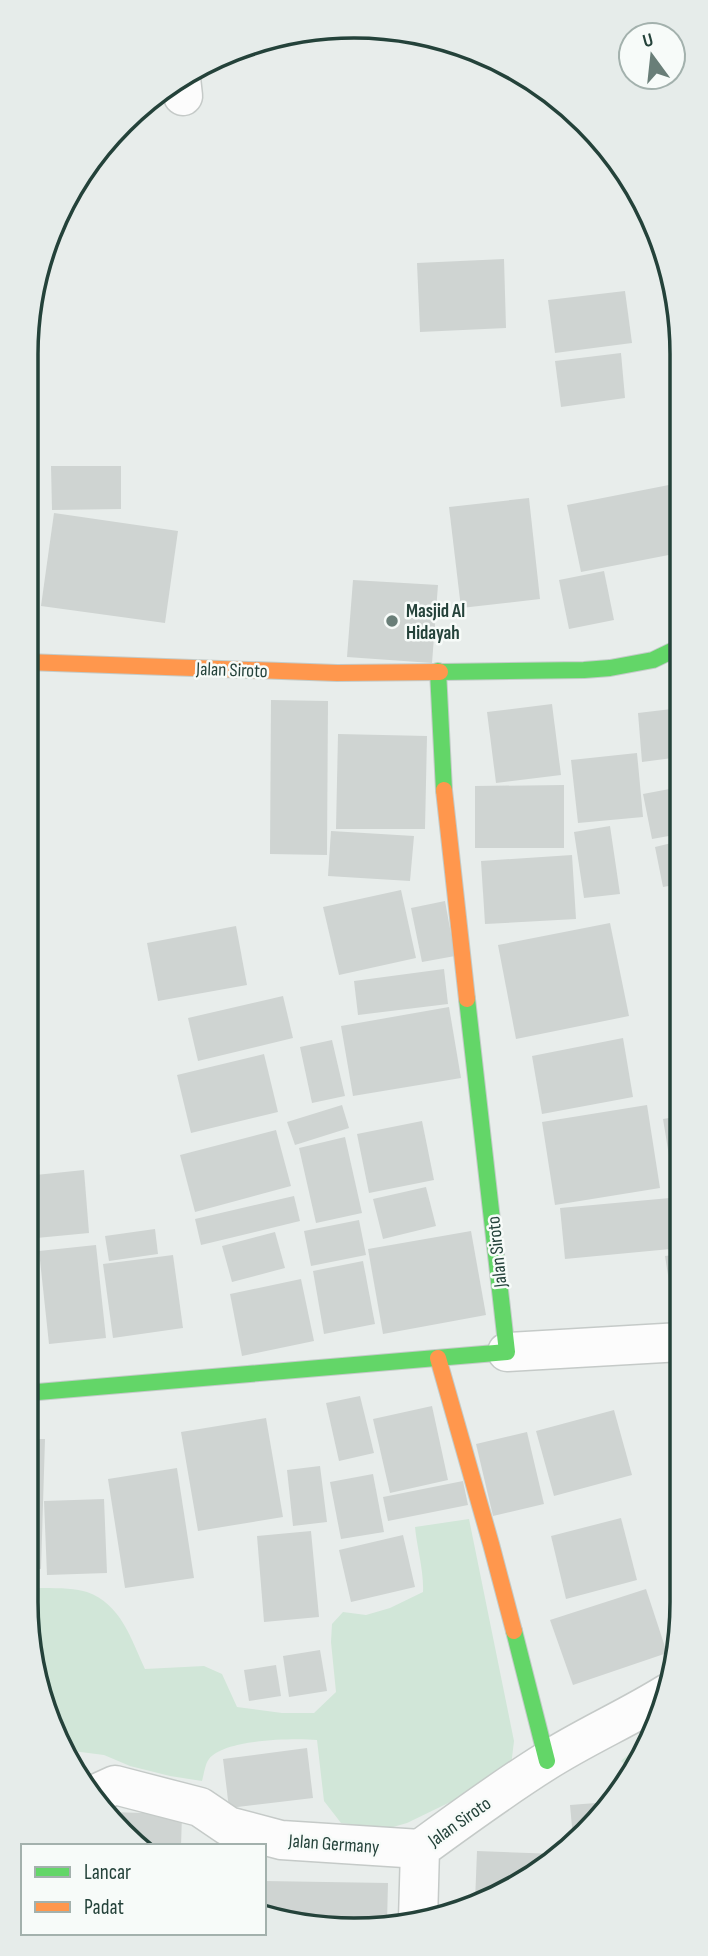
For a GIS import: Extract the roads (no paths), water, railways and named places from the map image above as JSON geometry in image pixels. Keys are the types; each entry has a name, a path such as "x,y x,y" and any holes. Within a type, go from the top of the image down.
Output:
{"street":[{"name":"Jalan Siroto","path":"38,662 337,673 610,668 653,660 670,652"},
{"name":"Jalan Siroto","path":"439,671 443,785 507,1352"},
{"path":"38,1392 507,1352 670,1343"},
{"path":"438,1358 491,1544 547,1761"},
{"name":"Jalan Siroto","path":"418,1911 420,1849 547,1761 653,1702"},
{"name":"Jalan Germany","path":"102,1791 115,1785 200,1807 228,1826 281,1840 420,1849"}],"place":[{"name":"Masjid Al Hidayah","path":"392,621"}]}
